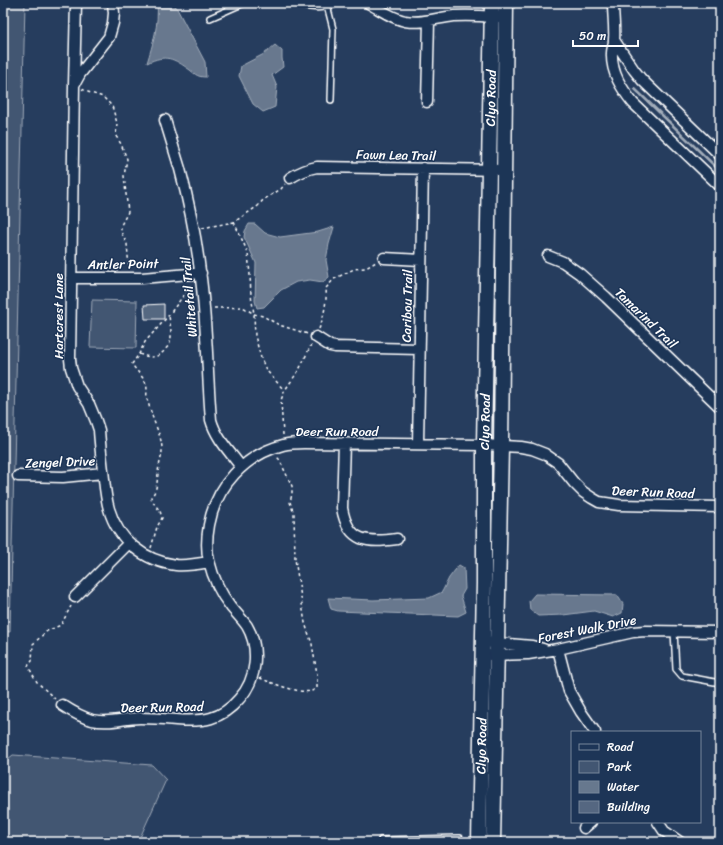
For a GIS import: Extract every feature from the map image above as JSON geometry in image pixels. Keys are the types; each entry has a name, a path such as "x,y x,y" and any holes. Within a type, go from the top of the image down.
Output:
{"street":[{"name":"Hartcrest Lane","path":"76,3 70,364 77,386 89,404 99,430 106,495 109,509 124,537 129,543 148,557 161,562 190,566 209,562"},
{"path":"74,85 80,74 109,37 113,22 113,3"},
{"path":"302,3 312,5 326,4"},
{"name":"Clyo Road","path":"493,842 501,446 506,3"},
{"path":"613,3 614,40 612,52 618,81 623,90 633,104 720,186"},
{"path":"371,4 390,16 413,22 470,15 492,10 506,17"},
{"name":"Clyo Road","path":"479,842 484,583 484,445 492,10"},
{"path":"427,102 429,21"},
{"path":"614,40 642,80 720,155"},
{"name":"Whitetail Trail","path":"165,120 180,169 201,273 211,420 220,441 242,467"},
{"name":"Fawn Lea Trail","path":"290,178 299,172 317,167 504,170"},
{"name":"Caribou Trail","path":"418,444 422,168"},
{"name":"Tamarind Trail","path":"548,256 563,262 580,274 720,407"},
{"path":"384,258 421,260"},
{"name":"Antler Point","path":"71,278 142,278 201,273"},
{"path":"316,337 330,346 335,347 419,349"},
{"name":"Deer Run Road","path":"62,705 83,717 102,722 140,718 199,721 218,716 227,711 242,696 248,687 255,664 254,645 247,626 221,592 215,580 209,562 207,546 208,533 211,515 218,496 231,477 256,457 283,445 304,443 344,443 521,447 545,454 558,463 583,492 599,502 620,505 720,507"},
{"path":"344,443 342,508 347,526 356,536 370,541 397,539"},
{"name":"Zengel Drive","path":"18,476 63,477 104,473"},
{"path":"75,597 129,543"},
{"name":"Forest Walk Drive","path":"483,648 528,654 558,649 633,632 720,632"},
{"path":"558,649 569,691 594,731"},
{"path":"659,823 664,831 680,842"}],"lane":[{"path":"210,18 244,3"},
{"path":"326,4 333,29 331,100"},
{"path":"674,631 676,669 682,676 720,683"},
{"path":"381,842 381,840 460,838 460,842"}],"path":[{"path":"74,85 88,92 103,96 112,106 117,123 116,136 127,159 124,176 128,212 121,225 122,232 128,244 130,278"},
{"path":"193,228 205,228 234,222 258,206 263,200 281,189 290,178"},
{"path":"234,222 248,253 255,336 261,358 266,370 285,390"},
{"path":"283,445 282,400 285,390 300,370 322,322 326,288 334,279 354,269 366,268 384,258"},
{"path":"152,548 157,528 162,518 160,511 152,501 151,497 154,494 158,481 162,450 161,438 146,397 147,386 142,376 132,364 150,335 169,315 201,273"},
{"path":"204,307 243,307 254,314 263,316 279,325 316,337"},
{"path":"139,354 155,357 162,353 169,344 171,334 169,315"},
{"path":"252,675 299,691 312,692 317,688 317,674 312,644 305,623 295,559 294,514 290,502 292,486 279,459 270,450"},
{"path":"62,705 37,682 28,666 32,661 32,644 47,631 61,625 75,597"}],"green space":[{"path":"3,3 25,3 10,632 3,631"},
{"path":"92,300 137,301 136,348 90,347"},
{"path":"13,755 152,765 166,780 138,842 3,842 3,763"}],"water":[{"path":"157,3 174,3 205,62 206,77 197,75 174,60 164,58 147,63 156,26"},
{"path":"275,45 282,51 283,67 272,75 277,87 275,107 263,112 253,104 239,76 241,66 264,54"},
{"path":"249,224 255,224 265,233 280,237 318,232 334,227 326,260 329,277 323,282 310,280 296,282 281,290 264,307 257,308 255,301 256,263 244,237 245,231"},
{"path":"459,565 464,568 465,589 461,596 466,612 458,616 338,611 331,609 328,598 373,600 429,598 442,592 449,578"},
{"path":"535,594 617,595 623,604 622,613 613,617 594,611 563,615 538,616 530,610 529,601"}],"building":[{"path":"164,304 164,319 145,319 144,305"}],"waterway":[{"path":"635,89 720,171"}]}
